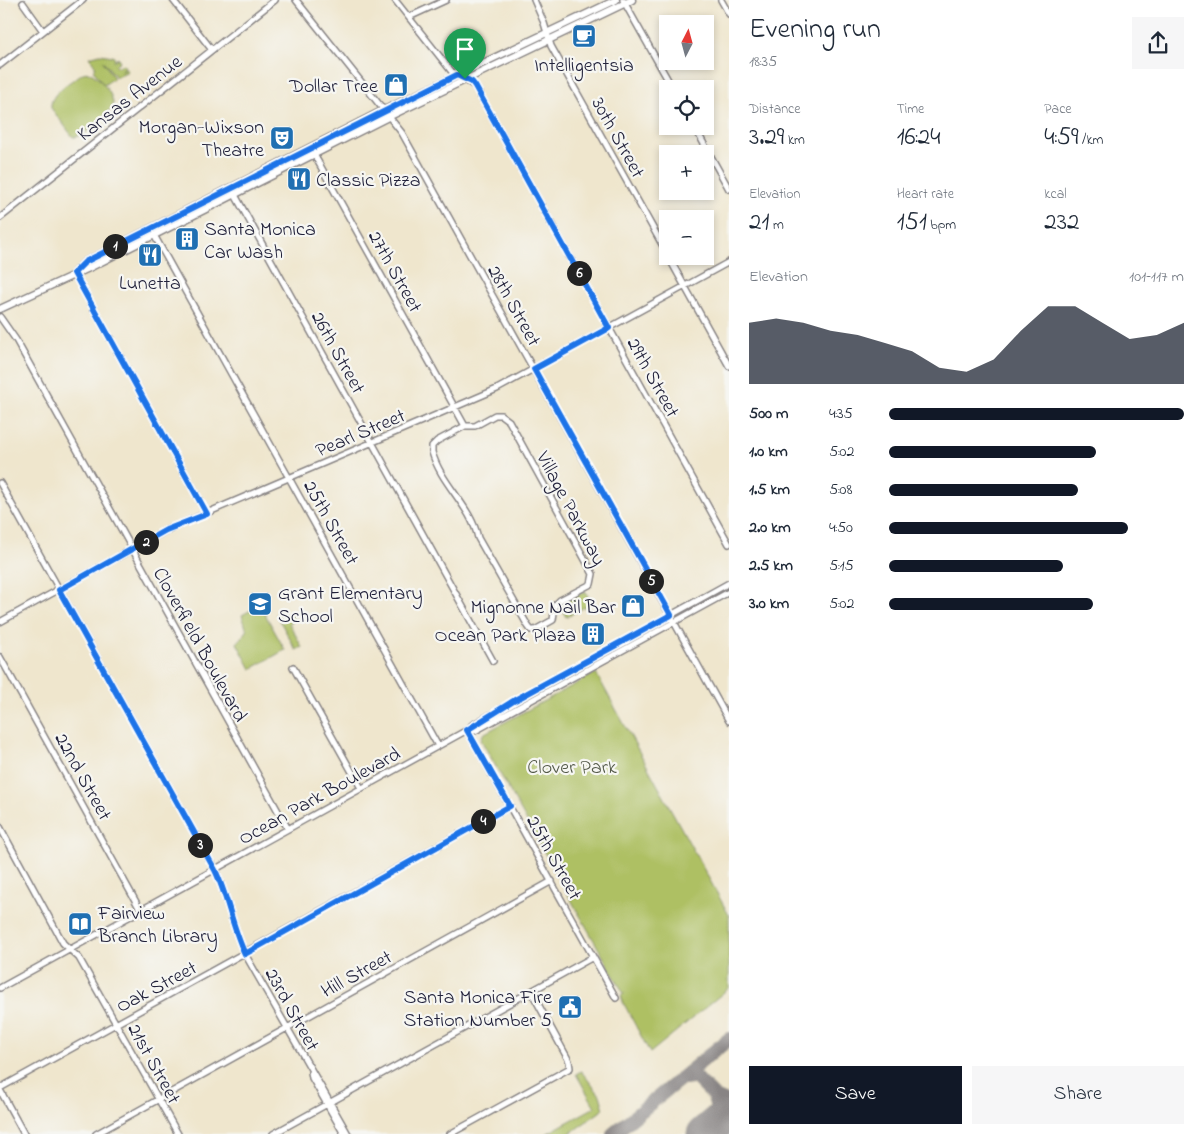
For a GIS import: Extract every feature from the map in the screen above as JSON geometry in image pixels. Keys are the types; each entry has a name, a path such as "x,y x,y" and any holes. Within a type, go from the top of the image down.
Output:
{"main road":[{"path":"0,309 154,235 188,214 232,191 465,79 616,0"},
{"path":"313,152 384,110 457,75 632,0"},
{"path":"74,273 85,262 147,231 188,214"},
{"path":"147,231 154,235"}],"street":[{"path":"0,66 83,0"},
{"path":"173,0 212,50"},
{"name":"Kansas Avenue","path":"0,218 275,0"},
{"name":"28th Street","path":"296,0 402,134 729,721"},
{"path":"395,0 457,75"},
{"path":"409,18 446,0"},
{"name":"30th Street","path":"534,0 554,52 659,240"},
{"path":"721,0 729,14"},
{"path":"624,2 668,80"},
{"path":"23,3 44,31"},
{"name":"29th Street","path":"457,75 475,86 729,544"},
{"path":"699,135 729,189"},
{"name":"27th Street","path":"313,152 465,426"},
{"name":"26th Street","path":"232,191 493,661"},
{"name":"25th Street","path":"154,235 438,746"},
{"name":"Pearl Street","path":"0,622 166,530 290,479 497,389 729,262"},
{"name":"30th Street","path":"673,265 729,366"},
{"path":"74,273 207,514"},
{"name":"Cloverfield Boulevard","path":"0,317 16,340 288,829"},
{"name":"Village Parkway","path":"495,415 506,417 593,574 590,584 560,600 554,610 553,620 535,630 531,630 528,626 478,538 476,526 464,505 455,496 434,459 432,446 437,441 465,426 475,426 495,415"},
{"name":"23rd Street","path":"0,483 215,870 225,893 236,934 245,954 311,1072 312,1078 348,1134"},
{"name":"Ocean Park Boulevard","path":"0,988 468,730 472,725 515,700 729,583"},
{"name":"Ocean Park Boulevard","path":"468,730 475,730 729,592"},
{"name":"22nd Street","path":"0,656 141,910"},
{"path":"293,667 361,788"},
{"name":"25th Street","path":"468,730 616,998"},
{"name":"Oak Street","path":"0,1089 510,806"},
{"name":"21st Street","path":"0,827 63,943 79,958 178,1134"},
{"name":"Hill Street","path":"96,1134 552,882"},
{"path":"273,1134 593,957"},
{"path":"450,1134 570,1068 569,1061 531,991"},
{"path":"0,1089 24,1134"},
{"name":"23rd Street","path":"329,1103 344,1134"}],"green space":[{"path":"100,54 113,56 115,59 113,62 118,58 120,61 115,65 117,67 123,64 125,67 120,72 126,68 128,71 116,77 103,61 114,78 104,85 93,70 96,67 89,57"},
{"path":"88,72 105,86 111,96 113,105 89,130 73,137 51,108 51,103 57,92 83,73"},
{"path":"585,591 592,603 566,617 559,605"},
{"path":"260,605 285,650 251,669 237,643 247,631 242,615"},
{"path":"282,611 285,616 291,613 295,620 289,623 302,647 296,650 276,614"},
{"name":"Clover Park","path":"596,673 729,915 729,988 650,1053 623,1002 621,995 624,994 481,740 483,734"},
{"path":"581,1071 600,1095 604,1109 569,1134 546,1134 595,1107 576,1074"}],"taxiway":[{"path":"613,1134 729,1039"},
{"path":"681,1078 696,1078 715,1097 729,1103"},
{"path":"706,1132 716,1115 713,1095"},
{"path":"707,1131 719,1126 729,1125"}],"runway":[{"path":"704,1134 729,1113"}],"place":[{"name":"Intelligentsia","path":"584,36"},
{"name":"Dollar Tree","path":"396,85"},
{"name":"Morgan-Wixson Theatre","path":"282,138"},
{"name":"Classic Pizza","path":"299,179"},
{"name":"Santa Monica Car Wash","path":"187,239"},
{"name":"Lunetta","path":"150,255"},
{"name":"Grant Elementary School","path":"260,604"},
{"name":"Mignonne Nail Bar","path":"633,606"},
{"name":"Ocean Park Plaza","path":"593,634"},
{"name":"Fairview Branch Library","path":"80,924"},
{"name":"Santa Monica Fire Station Number 5","path":"570,1007"}],"route":[{"path":"457,75 465,79 472,82 475,86 609,328 534,369 671,615 515,700 472,725 467,730 510,806 245,954 233,926 225,893 215,870 59,590 166,530 207,514 74,273 85,262 311,149 378,113 457,75"}]}
